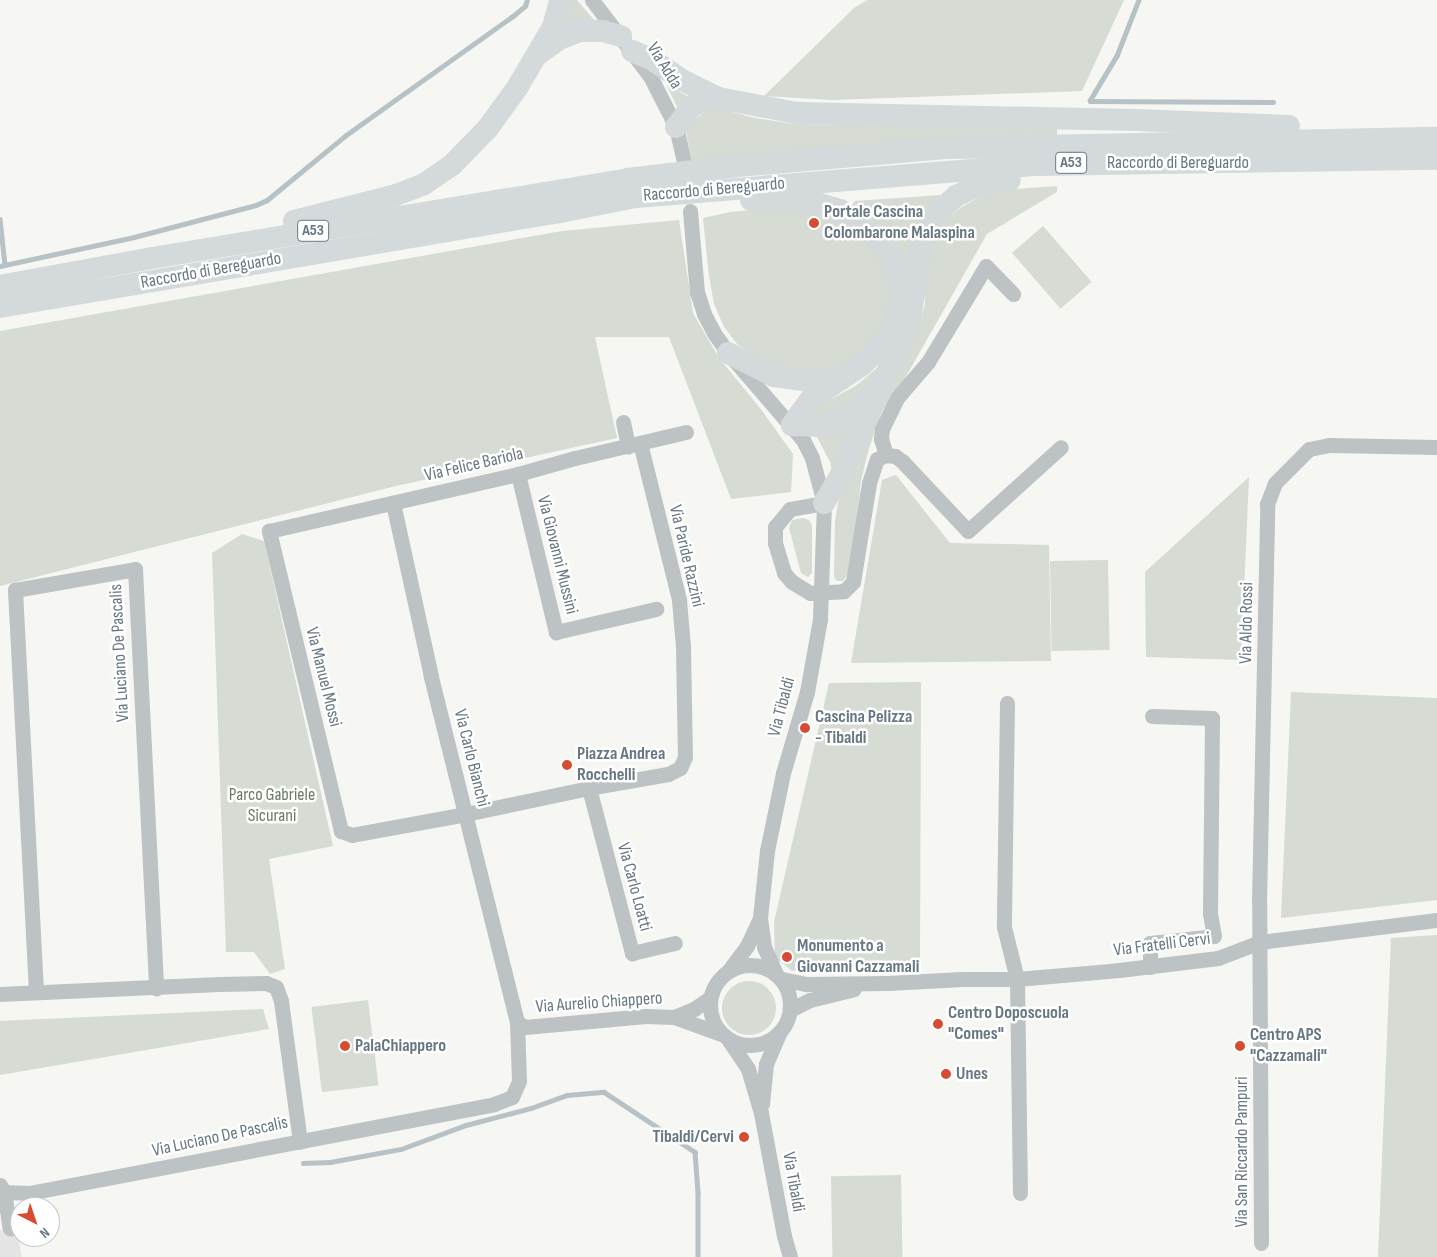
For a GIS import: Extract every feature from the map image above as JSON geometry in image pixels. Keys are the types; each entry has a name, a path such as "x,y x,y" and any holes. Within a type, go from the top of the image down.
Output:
{"highway":[{"path":"152,258 387,198 424,184 452,165 488,128 539,53 553,27 560,0"},
{"path":"539,53 559,39 580,31 603,31 627,44 682,80 718,98 797,113 1135,120 1287,126 1437,137"},
{"path":"676,127 691,107 703,100 718,98"},
{"name":"Raccordo di Bereguardo","path":"0,307 565,211 737,166 949,148 1437,137"},
{"name":"Raccordo di Bereguardo","path":"702,200 1037,165 1437,159"},
{"path":"824,503 840,476 910,321 921,244 935,216 956,196 980,184 1040,175 1196,164"},
{"path":"634,194 702,200 807,200 840,210 878,240 895,264 901,296 894,325 878,350 862,365 810,400 800,411 792,425 817,426 837,422 853,414 881,388"},
{"name":"Raccordo di Bereguardo","path":"0,286 152,258 634,194"},
{"path":"728,352 774,376 816,382 843,377"}],"street":[{"name":"Via Adda","path":"593,0 650,76 676,127 684,163"},
{"path":"702,200 696,292 714,333 728,352"},
{"path":"886,455 881,439 882,428 897,398 928,362 986,266 1013,294"},
{"name":"Via Tibaldi","path":"728,352 792,425 812,458 824,503 820,618 807,692 783,773 767,851 760,918 764,947 778,976"},
{"name":"Via Paride Razzini","path":"589,788 668,774 680,768 685,757 683,647 680,600 634,445 623,422"},
{"name":"Via Felice Bariola","path":"268,531 518,474 575,458 686,432"},
{"name":"Via Aldo Rossi","path":"1260,942 1268,504 1272,490 1275,483 1309,449 1329,445 1437,447"},
{"path":"824,503 790,510 775,527 775,542 784,573 801,589 810,593 844,591 853,582 872,470 877,459 886,455 895,456 902,461 968,531 1061,447"},
{"name":"Via Giovanni Mussini","path":"518,474 556,632 656,609"},
{"name":"Via Carlo Bianchi","path":"300,1142 494,1104 512,1097 519,1081 517,1022 431,676 393,503"},
{"name":"Via Manuel Mossi","path":"268,531 341,831 352,834 466,814"},
{"name":"Via Luciano De Pascalis","path":"36,991 15,590 135,569 156,988"},
{"path":"1007,702 1004,927 1017,979 1020,1194"},
{"path":"1150,967 1150,943 1214,936 1210,914 1212,718 1152,716"},
{"path":"466,814 589,788"},
{"name":"Via Carlo Loatti","path":"589,788 632,953 675,944"},
{"name":"Via Tibaldi","path":"729,970 747,946 760,918"},
{"name":"Via Fratelli Cervi","path":"778,976 806,984 962,978 1017,979 1150,967 1218,958 1260,942 1437,920"},
{"name":"Via San Riccardo Pampuri","path":"1260,942 1261,1243"},
{"path":"674,1017 741,1045 755,1045 768,1041 779,1033 786,1023 790,1010 789,994 778,976 760,965 752,964 729,970 716,982 710,998 710,1014 725,1037"},
{"name":"Via Fratelli Cervi","path":"790,1010 810,1000 888,982"},
{"name":"Via Luciano De Pascalis","path":"0,994 36,991 266,983 276,987 281,1002 300,1142 29,1194 2,1188"},
{"name":"Via Aurelio Chiappero","path":"517,1022 525,1027 645,1016 674,1017 694,1009 710,998"},
{"name":"Via Tibaldi","path":"762,1113 766,1064 779,1033"},
{"name":"Via Tibaldi","path":"725,1037 748,1069 762,1113 784,1236 790,1257"},
{"path":"2,1188 10,1230"}],"shaded area":[{"path":"0,1230 10,1231 10,1247 20,1247 22,1257 0,1257"}],"green space":[{"path":"567,0 577,0 595,21 563,29"},
{"path":"867,0 1124,0 1082,91 832,100 764,96 854,8"},
{"path":"669,85 692,98 678,109 667,86"},
{"path":"708,109 721,109 755,118 794,124 1057,128 1057,135 693,165 685,127"},
{"path":"1057,186 1057,192 987,234 904,380 882,412 869,448 861,481 851,571 843,581 837,581 834,577 835,521 838,503 843,485 919,326 925,304 924,286 930,243 944,222 960,208 991,191"},
{"path":"941,195 910,264 905,268 851,206 855,201"},
{"path":"801,205 818,209 859,232 887,267 893,287 887,325 843,371 783,373 738,345 724,327 714,304 703,218 730,212"},
{"path":"679,220 693,313 719,358 760,408 793,454 791,492 731,499 669,337 595,337 617,438 396,486 0,586 0,331 562,231"},
{"path":"1043,226 1092,282 1061,309 1012,253"},
{"path":"885,361 888,361 852,406 815,420 811,412 815,408 857,385"},
{"path":"852,426 833,474 830,462 817,437"},
{"path":"896,475 950,543 1049,545 1051,661 851,663 882,480"},
{"path":"1249,477 1241,660 1146,657 1145,572"},
{"path":"803,518 809,520 812,525 812,573 808,577 801,573 789,528 792,520"},
{"name":"Parco Gabriele Sicurani","path":"242,534 264,541 333,846 269,859 285,969 270,974 254,952 226,952 212,553"},
{"path":"1108,560 1110,650 1052,651 1050,561"},
{"path":"921,682 920,964 792,971 775,957 774,922 829,683"},
{"path":"1291,692 1437,698 1437,900 1281,918"},
{"path":"1437,935 1437,1257 1378,1257 1391,938"},
{"path":"749,981 759,983 768,989 774,998 776,1008 774,1018 768,1027 759,1033 749,1035 739,1033 730,1027 724,1018 722,1008 724,998 730,989 739,983"},
{"name":"PalaChiappero","path":"368,1000 378,1085 322,1092 311,1007"},
{"path":"263,1009 269,1029 0,1075 0,1021"},
{"path":"901,1175 902,1257 832,1257 831,1176"}],"waterway":[{"path":"0,266 134,237 256,205 267,200 346,135 513,16 525,6 527,0"},
{"path":"1139,0 1117,56 1090,101 1273,102"},
{"path":"0,219 5,265"},
{"path":"303,1163 330,1162 401,1149 466,1125 531,1108 567,1095 604,1092 695,1152 698,1192 698,1257"}],"place":[{"name":"Portale Cascina Colombarone Malaspina","path":"814,223"},
{"name":"Cascina Pelizza - Tibaldi","path":"805,728"},
{"name":"Piazza Andrea Rocchelli","path":"567,765"},
{"name":"Monumento a Giovanni Cazzamali","path":"787,957"},
{"name":"Centro Doposcuola \"Comes\"","path":"938,1024"},
{"name":"PalaChiappero","path":"345,1046"},
{"name":"Centro APS \"Cazzamali\"","path":"1240,1046"},
{"name":"Unes","path":"946,1074"},
{"name":"Tibaldi/Cervi","path":"744,1137"}]}
